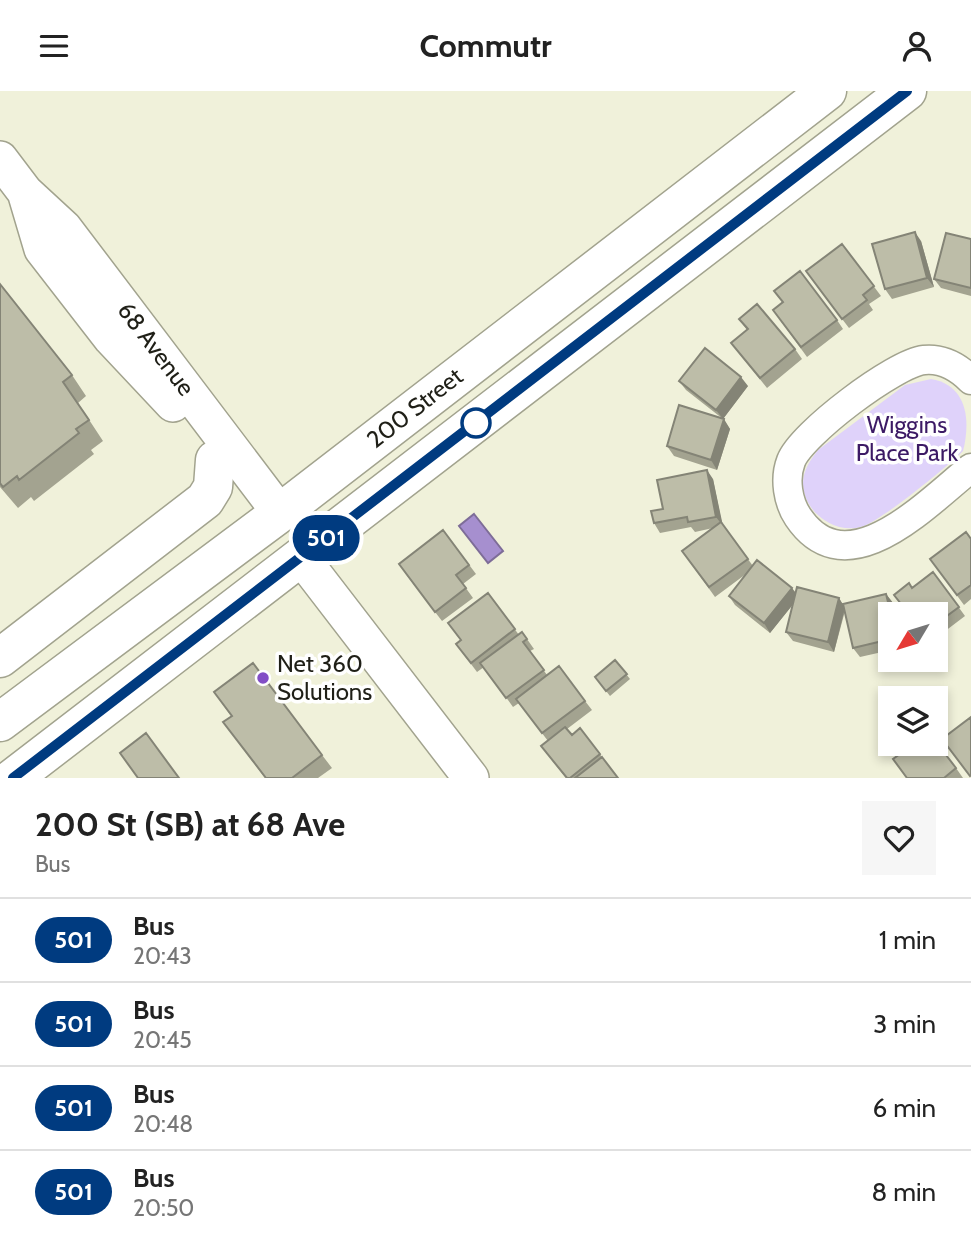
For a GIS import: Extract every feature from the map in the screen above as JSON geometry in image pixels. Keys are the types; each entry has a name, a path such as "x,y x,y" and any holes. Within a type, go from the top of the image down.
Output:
{"main road":[{"name":"200 Street","path":"0,722 279,513 827,91"},
{"name":"200 Street","path":"13,778 907,91"},
{"path":"0,658 205,500 213,487 215,460"}],"street":[{"name":"68 Avenue","path":"0,159 25,192 64,228 279,513"},
{"name":"68 Avenue","path":"25,192 42,249 111,338 173,405 215,460"},
{"path":"971,380 941,361 921,360 896,369 802,445 790,463 787,484 793,506 803,524 830,543 849,547 884,535 971,468"},
{"path":"301,557 471,778"}],"green space":[{"name":"Wiggins Place Park","path":"931,379 952,388 964,406 966,428 963,451 900,503 864,526 843,528 823,519 809,504 803,483 806,469 818,450 905,385"}],"shaded area":[{"path":"474,514 503,551 488,563 459,526"}],"building":[{"path":"915,232 927,278 885,289 872,244"},
{"path":"946,233 971,239 971,288 934,279"},
{"path":"842,244 874,286 863,295 867,300 842,319 806,271"},
{"path":"800,271 837,320 801,347 773,310 783,302 774,291"},
{"path":"0,284 72,375 63,382 89,420 76,429 79,433 19,480 17,476 3,487 0,483"},
{"path":"757,304 795,349 760,378 731,343 748,329 739,319"},
{"path":"705,348 741,377 716,410 679,381"},
{"path":"679,405 724,419 711,460 667,446"},
{"path":"707,470 716,517 688,522 687,517 654,523 651,511 663,509 657,480"},
{"path":"721,522 748,559 709,587 682,551"},
{"path":"443,530 469,565 456,575 466,588 435,612 399,564"},
{"path":"966,532 971,539 971,585 957,595 930,559"},
{"path":"757,560 792,588 764,623 729,596"},
{"path":"933,572 959,607 948,615 948,602 900,602 894,595 909,583 912,588"},
{"path":"797,587 839,598 828,642 786,632"},
{"path":"488,593 515,629 471,663 456,644 461,640 448,623"},
{"path":"886,594 888,602 878,602 878,642 853,648 843,604"},
{"path":"522,632 527,639 523,642 544,670 506,698 480,663"},
{"path":"615,660 627,674 606,691 595,677"},
{"path":"253,663 322,755 292,778 266,778 223,722 232,716 214,692"},
{"path":"559,666 585,701 542,733 516,699"},
{"path":"971,717 970,776 948,747 948,734"},
{"path":"565,727 572,735 580,728 600,754 570,778 567,778 541,746"},
{"path":"146,733 179,778 138,778 120,753"},
{"path":"897,756 947,756 956,768 944,778 907,778 893,759"},
{"path":"602,757 618,778 575,778"}],"bus line":[{"name":"501","path":"13,778 907,91"}],"place":[{"name":"Net 360 Solutions","path":"263,678"}]}
